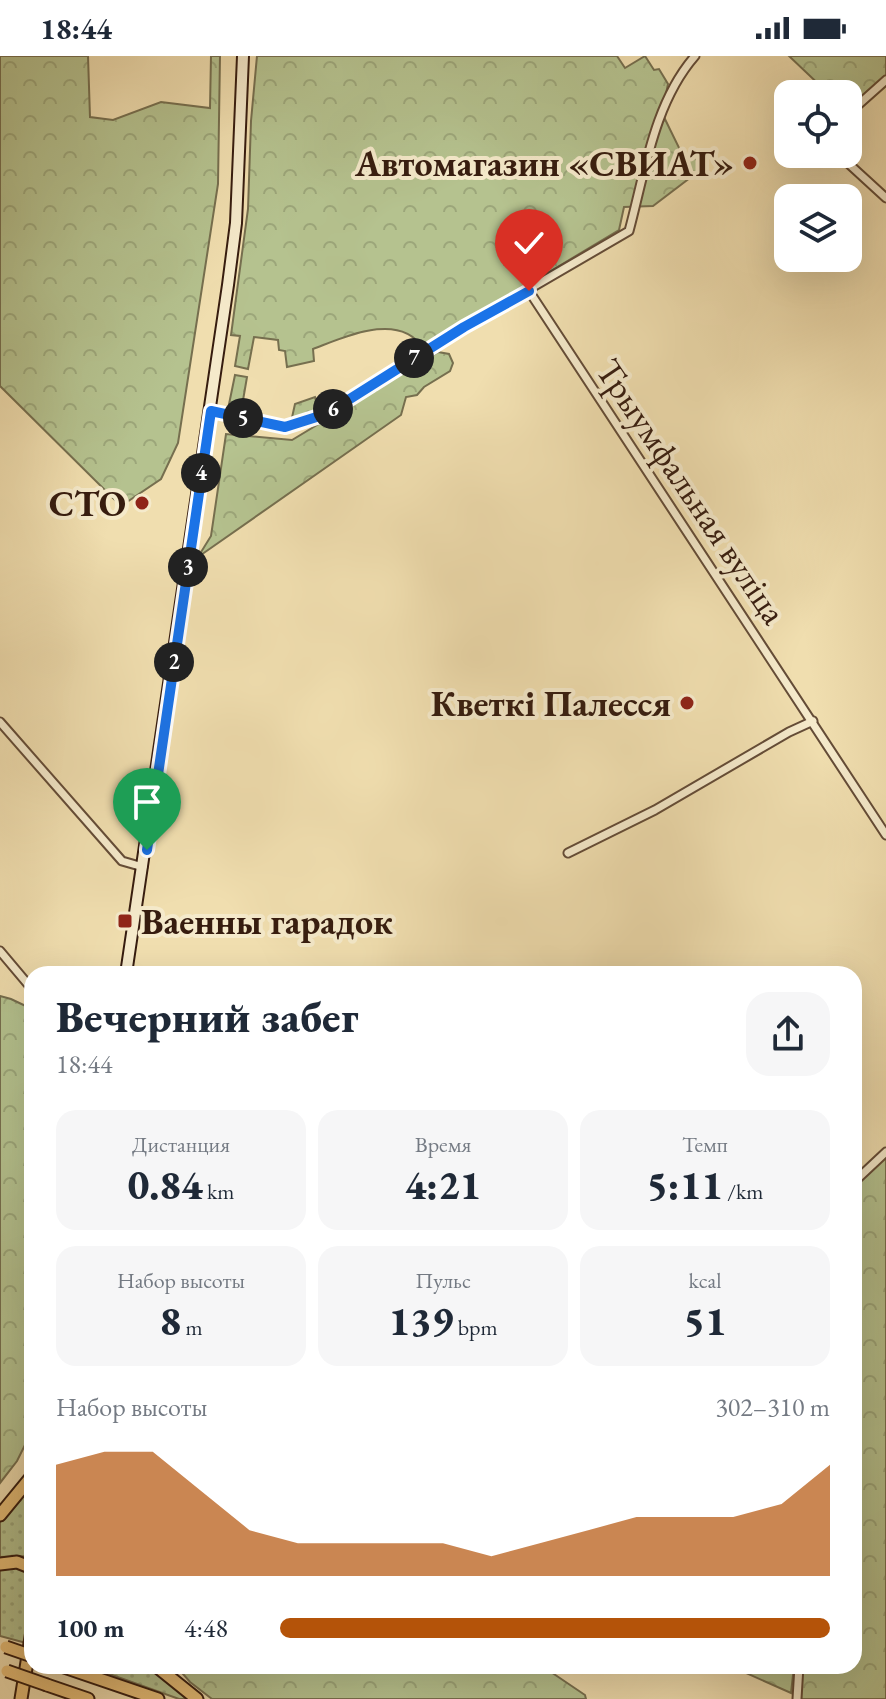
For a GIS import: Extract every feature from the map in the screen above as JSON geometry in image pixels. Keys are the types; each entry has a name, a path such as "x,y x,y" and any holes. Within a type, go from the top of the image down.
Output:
{"highway":[{"path":"0,1515 24,1486"},
{"path":"0,1564 17,1562 24,1565"},
{"path":"3,1646 24,1653"},
{"path":"4,1670 88,1699"},
{"path":"21,1699 25,1674"},
{"path":"85,1674 158,1699"},
{"path":"166,1674 197,1699"}],"main road":[{"path":"127,966 211,411 236,223 243,56"}],"street":[{"path":"211,411 280,427 307,422 326,414 464,327 629,231 661,113 672,89 695,56"},
{"path":"862,101 886,80"},
{"path":"853,168 886,198"},
{"name":"Трыумфальная вуліца","path":"529,291 886,835"},
{"path":"568,853 655,810 813,721"},
{"path":"0,722 122,861 143,867"},
{"path":"0,951 24,980"},
{"path":"862,1174 886,1152"},
{"path":"797,1699 799,1674"}],"green space":[{"path":"0,56 88,56 90,117 113,120 161,102 210,108 211,56 220,56 218,184 178,443 161,479 121,506 0,386"},
{"path":"257,56 617,56 625,68 645,56 654,70 659,69 668,84 662,113 682,154 693,157 703,165 653,206 624,207 619,230 423,348 413,337 400,331 371,330 313,349 314,361 287,367 285,351 279,350 278,340 254,337 248,369 235,366 240,336 231,335 248,209"},
{"path":"789,56 886,56 886,84 862,102 862,80 814,80"},
{"path":"438,352 449,354 453,363 450,371 417,395 406,397 401,415 198,557 211,536 226,434 292,440"},
{"path":"235,375 247,377 241,412 228,409"},
{"path":"315,397 319,413 291,422 295,404"},
{"path":"0,996 24,1005 24,1447 0,1483"},
{"path":"886,1152 886,1699 797,1699 799,1674 862,1674 862,1174"},
{"path":"24,1492 24,1556 0,1557 0,1521"},
{"path":"18,1565 24,1568 24,1642 0,1636 0,1567"},
{"path":"109,1674 160,1674 187,1699 179,1699"},
{"path":"183,1674 554,1674 585,1695 586,1699 212,1699"},
{"path":"748,1674 793,1674 791,1693"}],"place":[{"name":"Автомагазин «СВИАТ»","path":"750,163"},
{"name":"СТО","path":"142,503"},
{"name":"Кветкі Палесся","path":"687,703"},
{"name":"Ваенны гарадок","path":"125,921"}],"route":[{"path":"147,850 211,411 280,427 307,422 326,414 464,327 529,291"}]}
